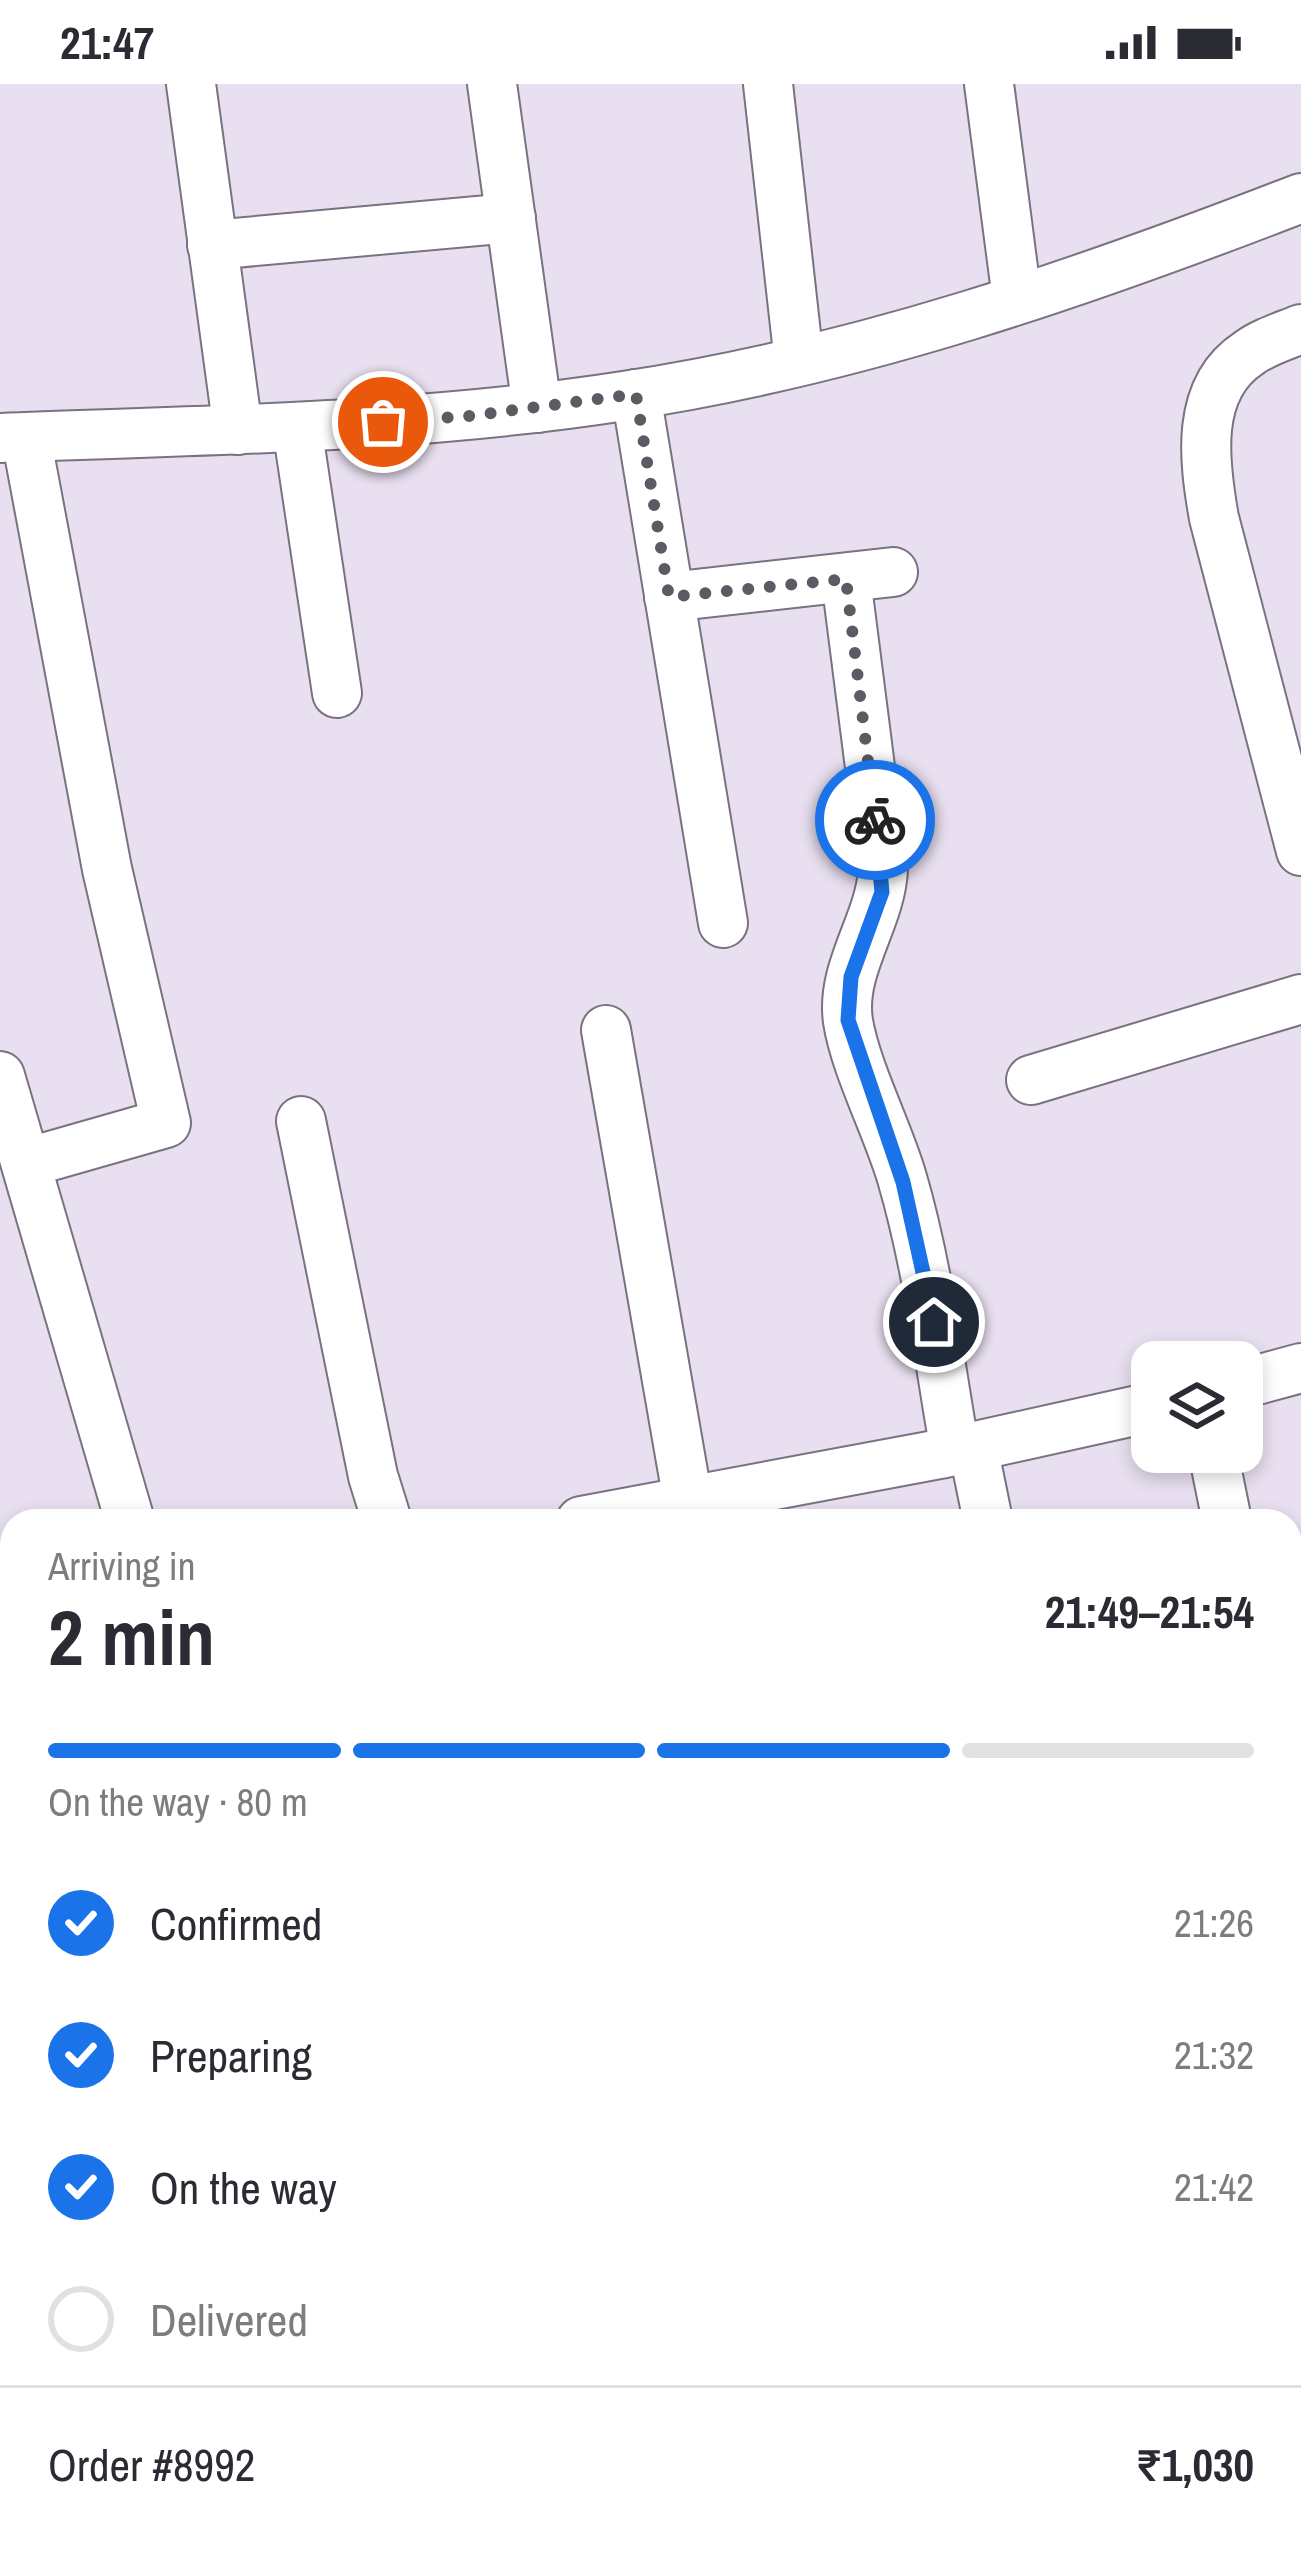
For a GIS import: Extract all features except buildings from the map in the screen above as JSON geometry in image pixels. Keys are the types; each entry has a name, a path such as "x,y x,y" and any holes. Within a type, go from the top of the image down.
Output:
{"street":[{"path":"191,84 238,430"},
{"path":"492,84 537,407"},
{"path":"767,84 799,361"},
{"path":"989,84 1017,299"},
{"path":"26,1163 166,1123 13,438 297,427 636,394 799,361 1017,299 1096,275 1301,198"},
{"path":"212,245 511,218"},
{"path":"1301,329 1251,351 1228,370 1213,396 1206,435 1214,518 1301,851"},
{"path":"636,394 723,923"},
{"path":"297,427 337,693"},
{"path":"669,597 893,572"},
{"path":"846,579 883,869 882,892 851,977 848,1020 908,1202 964,1449 984,1509"},
{"path":"1031,1080 1301,999"},
{"path":"606,1030 688,1501"},
{"path":"0,1076 127,1509"},
{"path":"302,1121 383,1509"},
{"path":"1263,1378 1301,1368"},
{"path":"645,1509 688,1501 784,1502 964,1449 1131,1413"},
{"path":"1217,1473 1225,1509"}],"way so far":[{"path":"383,422 636,394 669,597 846,579 875,820"}],"route":[{"path":"875,820 882,892 851,977 848,1020 903,1182 934,1322"}]}
